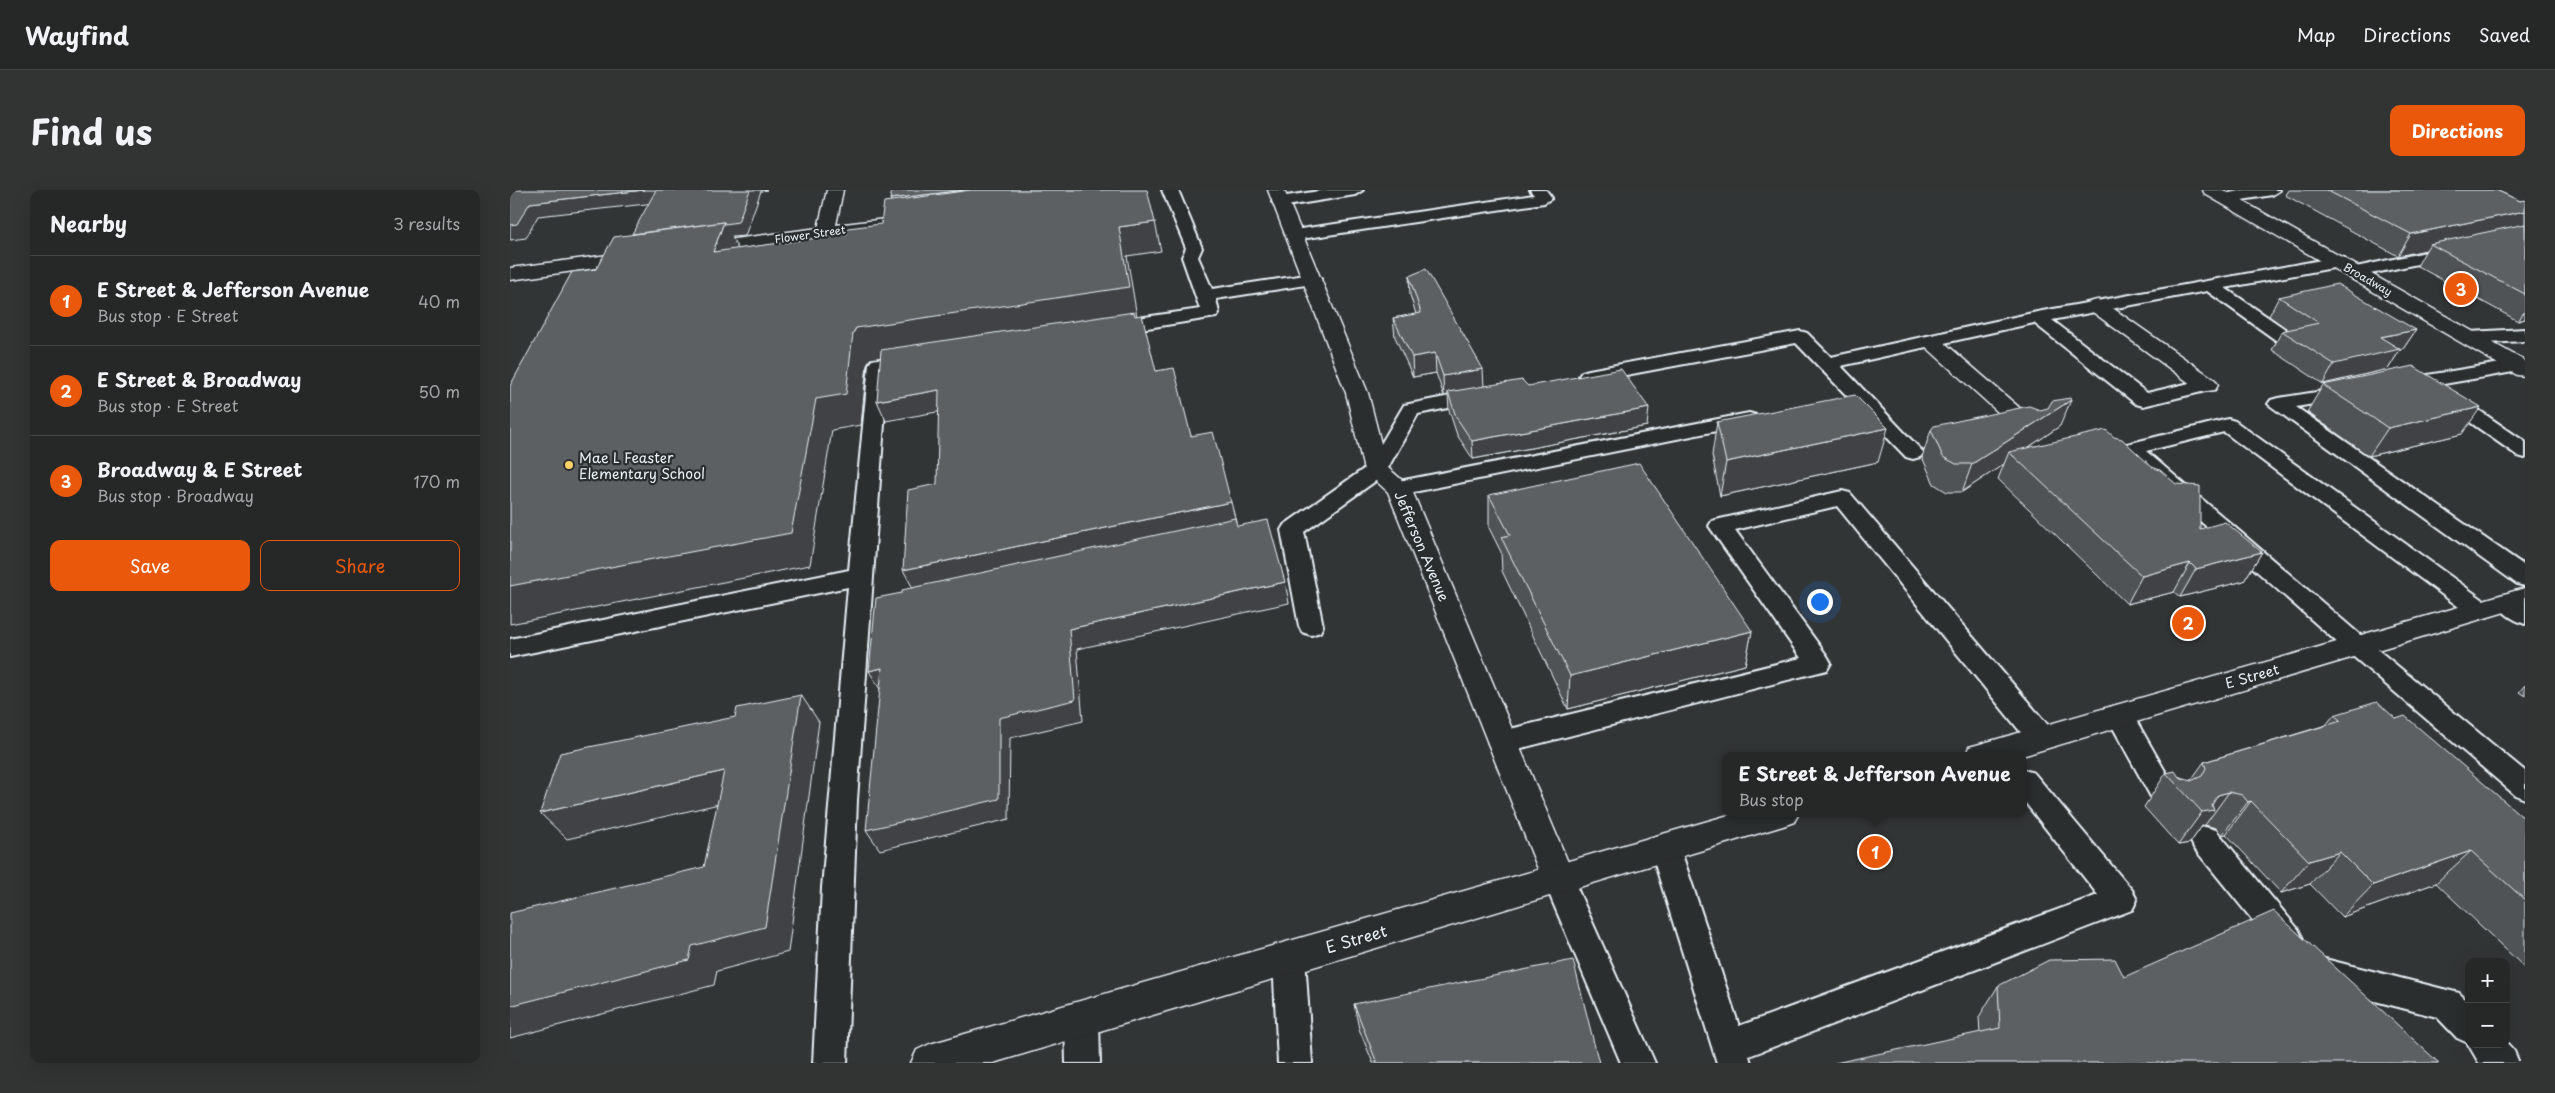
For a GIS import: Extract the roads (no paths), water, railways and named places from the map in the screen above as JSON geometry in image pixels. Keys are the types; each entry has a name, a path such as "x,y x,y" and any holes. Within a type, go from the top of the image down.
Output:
{"street":[{"path":"826,232 835,190"},
{"name":"Broadway","path":"2218,194 2522,368"},
{"path":"1278,196 1357,393 1376,470"},
{"name":"Flower Street","path":"679,251 904,221"},
{"path":"511,275 660,254"},
{"path":"2097,306 2206,385"},
{"path":"1932,342 2029,428"},
{"name":"Jefferson Avenue","path":"1376,470 1399,488 1558,879"},
{"name":"E Street","path":"2000,752 2119,715 2480,610 2519,605"},
{"name":"E Street","path":"930,1063 1770,817"}],"lane":[{"path":"1093,331 1210,313 1190,256 1194,248 1170,190"},
{"path":"1278,196 1355,190"},
{"path":"1294,234 1544,198 1538,190"},
{"path":"2218,194 2272,190"},
{"path":"2356,272 2469,248"},
{"path":"1829,363 1932,342 2037,317 2338,262"},
{"path":"1204,295 1312,279"},
{"path":"2210,285 2284,337"},
{"path":"2037,317 2143,400 2206,385"},
{"path":"2469,338 2525,335"},
{"path":"1566,380 1800,337 1829,363 1848,399 1914,453"},
{"path":"830,1063 832,964 842,797 868,609 861,576 879,364 937,355"},
{"path":"2522,368 2278,404 2525,578"},
{"path":"2424,381 2525,452"},
{"path":"1311,626 1292,530 1376,470 1410,409 1498,393"},
{"path":"1399,488 1770,415"},
{"path":"2480,610 2228,425 2130,449 2357,646 2525,787"},
{"path":"1502,742 1818,663 1720,526 1842,498 2042,738"},
{"path":"510,648 861,576"},
{"path":"2119,715 2167,800"},
{"path":"1665,848 1732,1055 2121,900 2027,785"},
{"path":"2205,839 2314,971 2447,1004 2465,1023"},
{"path":"1558,879 1638,1063"},
{"path":"1289,958 1295,1063"},
{"path":"1082,1018 1083,1063"},
{"path":"2489,1048 2502,1063"}],"place":[{"name":"Broadway & E Street","path":"2461,289"},
{"name":"Mae L Feaster Elementary School","path":"569,465"},
{"name":"E Street & Broadway","path":"2188,623"},
{"name":"E Street & Jefferson Avenue","path":"1875,852"}]}
